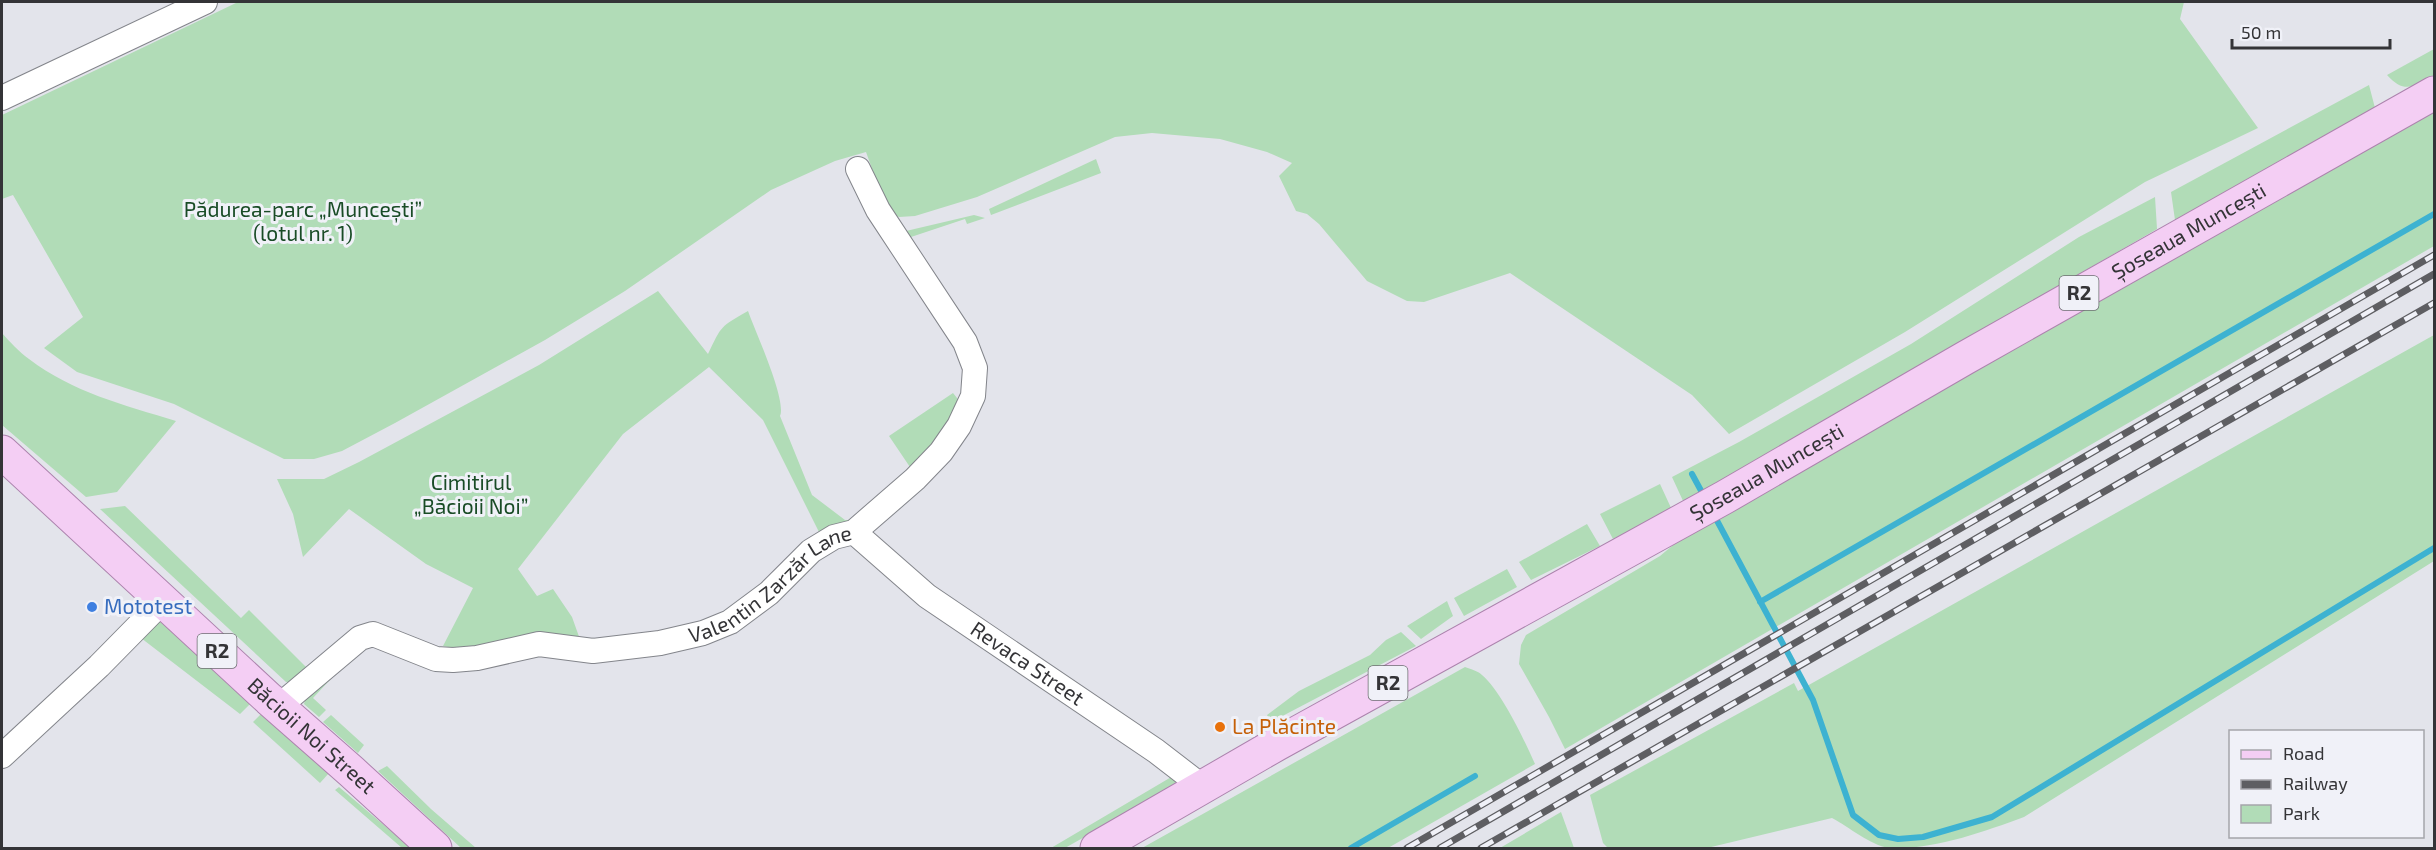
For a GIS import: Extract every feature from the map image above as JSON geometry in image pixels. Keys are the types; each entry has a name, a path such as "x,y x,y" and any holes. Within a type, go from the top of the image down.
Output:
{"main road":[{"name":"Șoseaua Muncești","path":"1097,849 1287,739 1725,497 1975,352 2434,93"},
{"name":"Băcioii Noi Street","path":"5,461 163,601 435,849"}],"street":[{"path":"2,98 205,2"},
{"name":"Valentin Zarzăr Lane","path":"278,707 360,638 373,634 436,659 453,660 477,658 539,644 594,651 660,643 703,633 730,622 769,593 811,551 834,537 854,532 915,479 941,452 967,409 973,396 975,368 965,342 878,210 858,170"},
{"name":"Revaca Street","path":"854,532 927,596 1156,751 1204,788"},
{"path":"2,756 99,666 163,601"}],"green space":[{"name":"Pădurea-parc „Muncești” (lotul nr. 1)","path":"238,2 2184,2 2180,19 2258,128 2145,182 1905,332 1729,434 1692,395 1510,273 1424,302 1407,301 1367,281 1319,224 1307,214 1296,211 1279,176 1292,163 1267,152 1220,139 1152,133 1115,137 977,197 915,216 899,217 887,210 866,152 835,161 771,190 625,291 545,340 395,423 342,451 314,459 284,459 174,404 77,372 44,348 83,317 13,195 2,199 2,115"},
{"path":"2434,49 2434,75 2416,85 2405,87 2399,85 2387,75"},
{"path":"2369,85 2375,108 2176,227 2171,192"},
{"path":"2434,112 2434,246 1565,749 1519,664 1521,645 1526,635 1660,556 1690,531"},
{"path":"1096,159 1101,173 991,215 989,209"},
{"path":"2155,197 2157,229 1684,503 1672,477 1739,442 1911,344 2079,237"},
{"path":"974,215 985,218 967,224 965,219 905,239 906,231"},
{"name":"Cimitirul „Băcioii Noi”","path":"658,291 708,354 723,328 748,311 775,381 781,408 780,416 812,495 845,520 854,520 819,532 763,420 709,367 623,434 518,569 537,596 553,589 572,617 582,645 464,650 443,646 473,588 426,564 349,509 303,557 293,514 277,479 324,479 359,462 539,365"},
{"path":"2,333 25,356 63,380 99,396 176,421 117,492 86,497 2,425"},
{"path":"2434,335 2434,561 2024,817 1958,839 1906,848 1889,848 1874,843 1832,818 1707,848 1608,848 1603,843 1590,795 1794,683 1798,691"},
{"path":"953,393 961,403 914,473 889,436"},
{"path":"1660,484 1672,510 1613,539 1600,514"},
{"path":"125,506 241,618 249,610 311,672 295,682 286,682 100,509"},
{"path":"1587,524 1600,546 1531,580 1519,562"},
{"path":"1507,569 1517,587 1464,616 1454,598"},
{"path":"1447,601 1453,616 1421,639 1407,626"},
{"path":"159,620 253,701 240,714 141,638"},
{"path":"1401,632 1416,646 1271,722 1267,715 1299,691 1370,655 1386,640"},
{"path":"374,644 355,653 313,698 326,710 319,717 304,704 306,696 351,653"},
{"path":"1465,667 1480,674 1497,692 1535,764 1388,848 1142,848"},
{"path":"263,712 329,773 320,783 253,722"},
{"path":"331,715 364,745 358,753 323,722"},
{"path":"387,766 431,809 476,848 461,848 378,771"},
{"path":"1173,776 1180,783 1065,848 1051,848"},
{"path":"339,787 411,848 402,848 335,790"},
{"path":"1561,812 1574,848 1500,848"}],"waterway":[{"path":"1760,602 2434,214"},
{"path":"1692,474 1705,498"},
{"path":"1714,515 1813,700 1853,815 1879,835 1898,839 1923,837 1992,817 2434,548"},
{"path":"1351,848 1475,776"}],"railway":[{"path":"1407,848 2434,255"},
{"path":"1440,848 2434,274"},
{"path":"1481,848 2434,303"}],"place":[{"name":"Mototest","path":"92,607"},
{"name":"La Plăcinte","path":"1220,727"}]}
